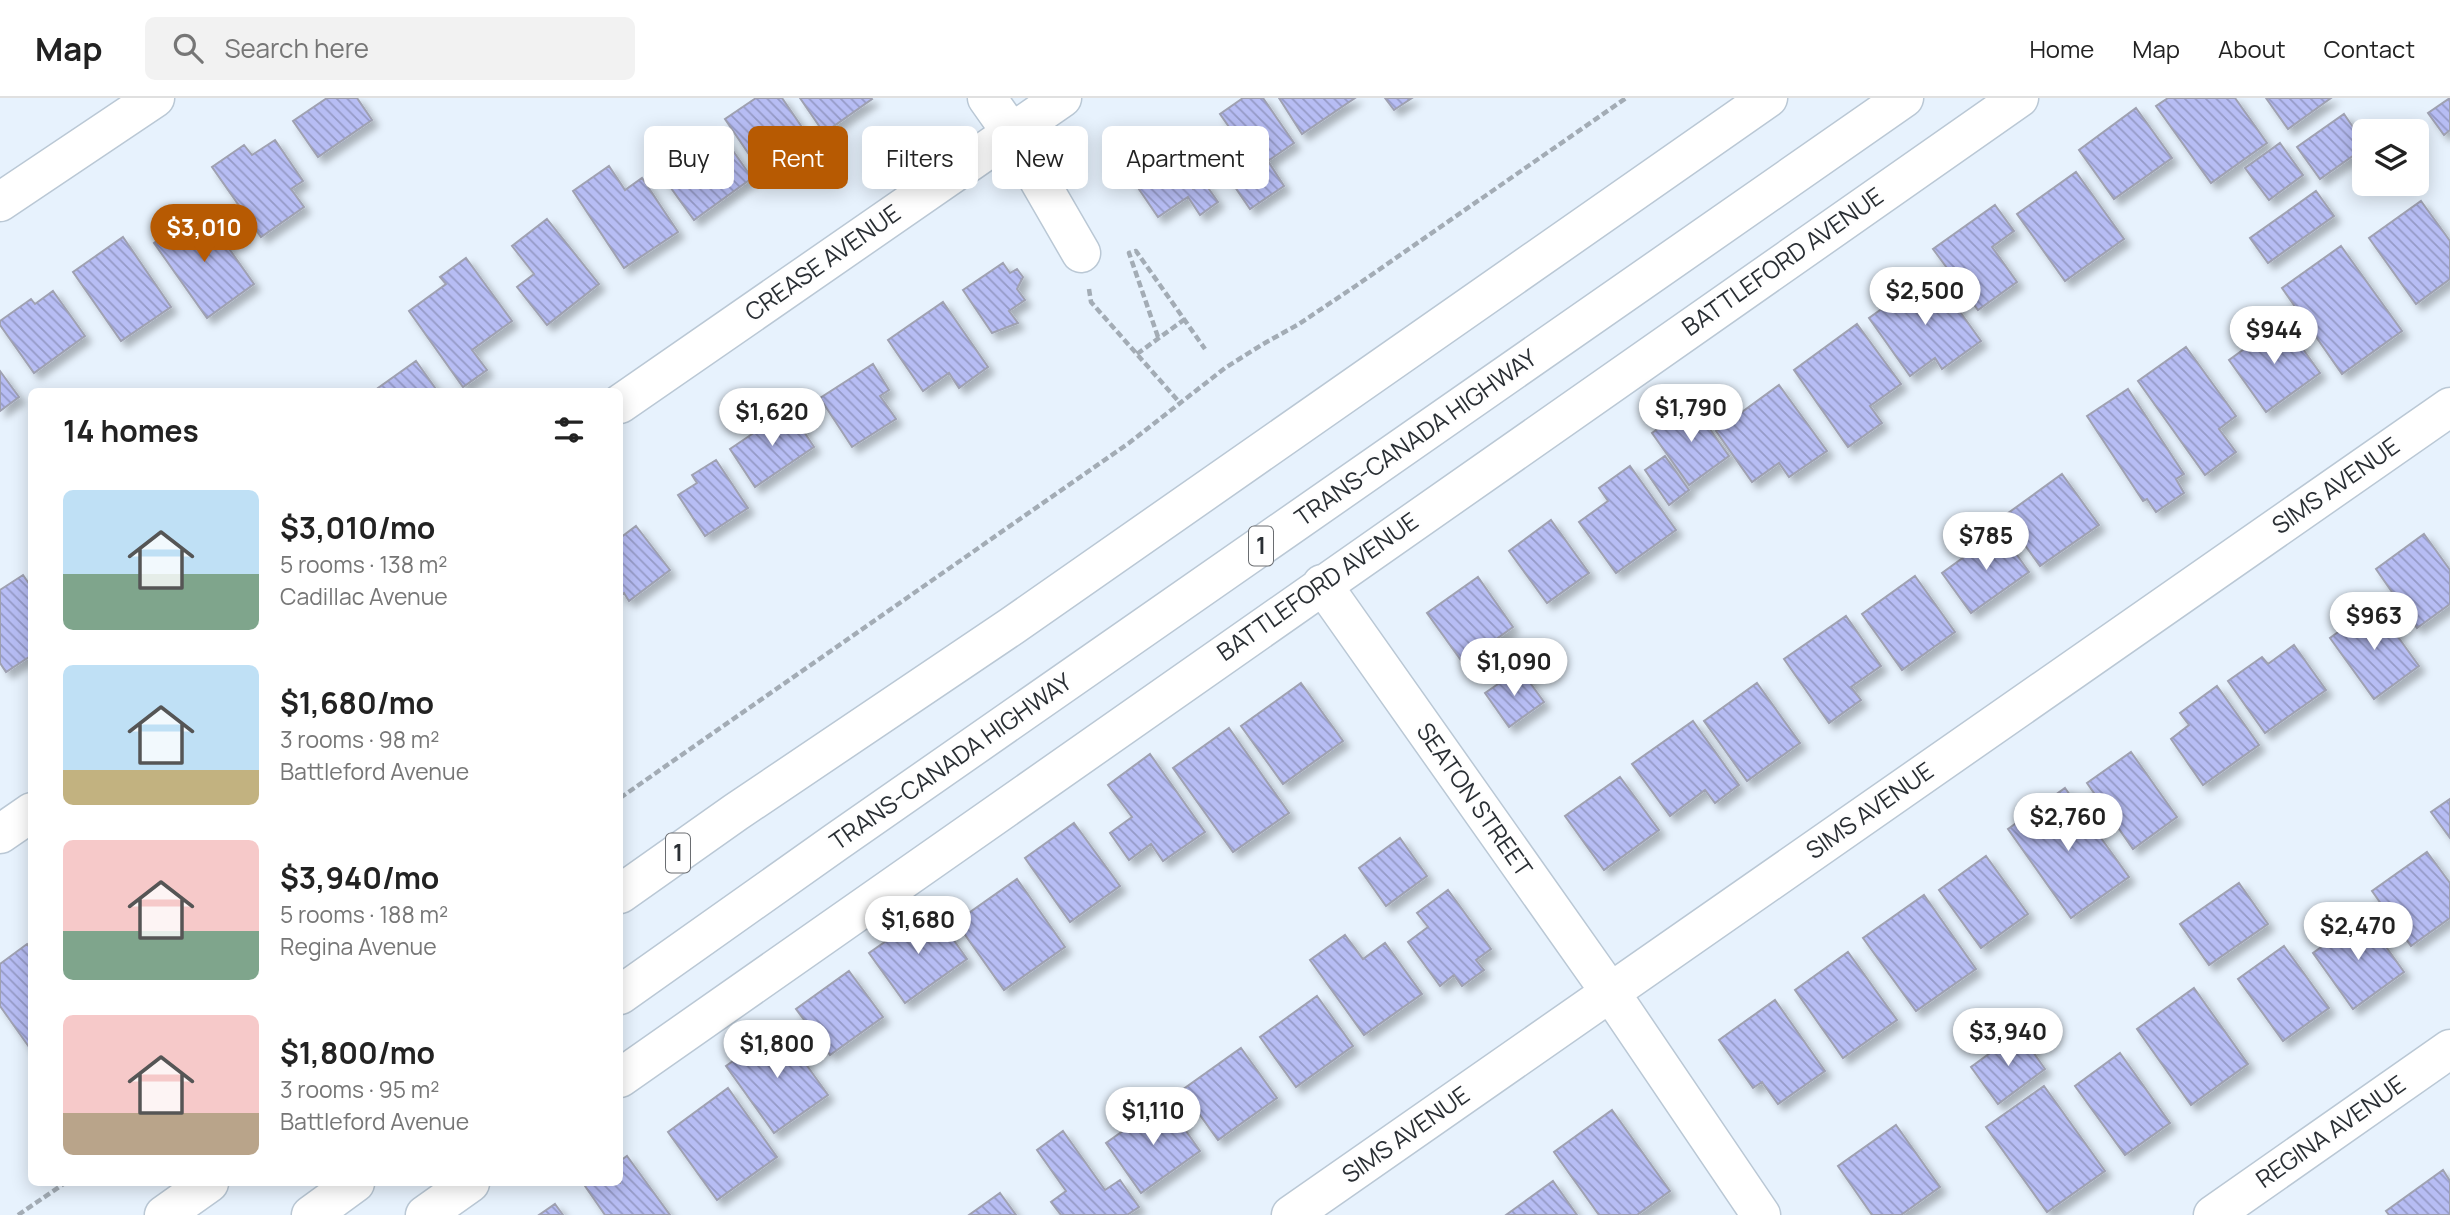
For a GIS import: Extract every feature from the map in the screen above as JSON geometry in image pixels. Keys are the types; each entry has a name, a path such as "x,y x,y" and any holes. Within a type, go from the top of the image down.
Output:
{"main road":[{"path":"0,202 155,98"},
{"path":"987,98 1007,126"},
{"name":"CREASE AVENUE","path":"1020,126 1062,98"},
{"name":"1","path":"623,892 736,812 1012,626 1768,98"},
{"name":"TRANS-CANADA HIGHWAY","path":"623,993 1904,98"},
{"name":"BATTLEFORD AVENUE","path":"623,1076 2019,98"},
{"name":"CREASE AVENUE","path":"623,402 992,145"},
{"path":"1044,189 1081,254"},
{"name":"SIMS AVENUE","path":"1291,1215 1618,1004 2450,407"},
{"name":"SEATON STREET","path":"1322,584 1618,1004 1761,1215"},
{"path":"0,834 28,815"},
{"name":"REGINA AVENUE","path":"2213,1215 2450,1049"},
{"path":"164,1215 205,1186"},
{"path":"311,1215 351,1186"},
{"path":"425,1215 466,1186"}],"path":[{"path":"623,796 1129,443 1225,368 1299,324 1357,285 1626,98"},
{"path":"1158,337 1129,253 1136,251 1205,349"},
{"path":"1081,254 1091,302 1180,403"},
{"path":"1137,354 1185,319"},
{"path":"18,1215 61,1186"}],"building":[{"path":"327,98 357,98 372,120 318,157 293,121"},
{"path":"756,98 782,98 801,126 748,126 748,153 734,132 734,126 730,126 725,119"},
{"path":"800,98 872,99 834,126 819,126"},
{"path":"1243,98 1263,98 1294,143 1269,160 1269,126 1228,126 1220,114"},
{"path":"1279,98 1355,98 1302,134"},
{"path":"1385,98 1412,98 1394,110"},
{"path":"2168,98 2235,98 2267,143 2211,183 2156,106"},
{"path":"2266,98 2331,98 2288,129"},
{"path":"2450,98 2450,130 2444,135 2428,113"},
{"path":"2136,108 2172,158 2114,199 2079,150"},
{"path":"2344,114 2352,126 2352,156 2320,179 2297,147"},
{"path":"275,140 303,181 291,189 304,207 261,237 212,167 244,145 252,155"},
{"path":"2280,143 2303,175 2269,200 2245,168"},
{"path":"734,152 748,172 748,181 694,220 672,189 734,189"},
{"path":"1269,163 1284,186 1250,209 1236,189 1269,189"},
{"path":"609,166 625,190 642,178 644,189 649,189 678,232 624,268 573,191"},
{"path":"2076,172 2124,239 2065,281 2017,214"},
{"path":"1139,189 1209,189 1218,202 1200,215 1188,197 1158,217"},
{"path":"2316,191 2334,216 2268,263 2250,238"},
{"path":"2421,201 2450,241 2450,279 2416,304 2369,238"},
{"path":"1995,205 2014,231 1992,247 2017,282 1978,310 1933,249"},
{"path":"201,209 254,284 207,318 154,243"},
{"path":"547,219 599,284 547,325 517,287 534,274 512,246"},
{"path":"123,237 171,307 121,341 73,272"},
{"path":"2341,246 2402,331 2342,374 2282,288"},
{"path":"466,258 512,321 472,350 487,370 463,387 409,311 446,284 440,277"},
{"path":"1003,263 1010,273 1017,269 1023,277 1017,289 1025,300 1009,311 1018,323 992,333 963,290"},
{"path":"1932,273 1981,341 1942,369 1935,358 1910,376 1869,318"},
{"path":"53,291 85,336 34,373 0,325 0,321 31,299 35,304"},
{"path":"943,302 988,367 959,388 949,373 923,391 888,340"},
{"path":"2283,321 2320,373 2266,412 2229,360"},
{"path":"1857,324 1901,384 1870,406 1882,423 1848,447 1794,370"},
{"path":"2186,347 2236,416 2219,429 2236,452 2205,475 2138,381"},
{"path":"416,361 435,388 378,388"},
{"path":"873,364 889,390 880,396 896,419 852,447 820,398"},
{"path":"0,371 19,397 0,411"},
{"path":"1779,385 1827,451 1789,477 1779,463 1752,482 1716,431"},
{"path":"2128,389 2184,474 2176,479 2184,493 2156,512 2147,499 2143,501 2087,416"},
{"path":"1692,404 1729,456 1689,485 1652,433"},
{"path":"789,409 814,447 755,487 730,449"},
{"path":"1665,456 1689,490 1669,505 1645,470"},
{"path":"716,460 748,508 705,536 678,495 697,483 692,475"},
{"path":"1630,466 1676,530 1616,573 1579,522 1608,501 1599,488"},
{"path":"2062,474 2099,525 2040,566 2004,516"},
{"path":"1551,520 1589,573 1547,603 1509,551"},
{"path":"636,526 670,570 629,601 623,594 623,536"},
{"path":"2000,531 2029,572 1971,613 1942,573"},
{"path":"2424,534 2450,570 2450,604 2417,628 2376,569"},
{"path":"23,575 28,582 28,658 6,672 0,663 0,590"},
{"path":"1915,576 1955,632 1902,670 1862,614"},
{"path":"1478,577 1513,627 1463,663 1427,613"},
{"path":"2375,605 2419,666 2374,699 2330,638"},
{"path":"1846,616 1881,666 1851,687 1861,700 1829,723 1784,659"},
{"path":"2294,645 2326,690 2265,733 2228,681 2262,657 2268,664"},
{"path":"1520,669 1544,702 1509,727 1485,693"},
{"path":"1301,683 1343,741 1283,784 1241,726"},
{"path":"1757,683 1800,743 1747,781 1704,721"},
{"path":"2217,686 2259,745 2203,785 2171,739 2189,725 2180,713"},
{"path":"1693,721 1739,785 1715,803 1705,790 1670,816 1632,764"},
{"path":"1229,728 1289,813 1233,852 1173,768"},
{"path":"2131,752 2177,817 2133,849 2087,783"},
{"path":"1150,754 1205,832 1163,861 1151,844 1129,860 1110,833 1132,817 1108,785"},
{"path":"1620,777 1659,830 1604,870 1565,816"},
{"path":"2065,788 2129,877 2071,918 2008,829"},
{"path":"2450,799 2450,838 2431,812"},
{"path":"1074,823 1120,886 1070,922 1025,858"},
{"path":"1400,838 1427,876 1386,906 1359,868"},
{"path":"2427,852 2450,883 2450,918 2411,946 2372,891"},
{"path":"1986,856 2028,914 1981,948 1939,890"},
{"path":"1017,879 1065,947 1004,990 956,922"},
{"path":"2239,883 2268,924 2209,965 2180,924"},
{"path":"1448,890 1491,949 1476,960 1484,970 1462,986 1454,975 1440,986 1408,942 1428,927 1417,913"},
{"path":"1924,895 1976,969 1916,1011 1863,938"},
{"path":"932,909 967,959 905,1003 869,953"},
{"path":"2364,916 2404,972 2353,1009 2313,953"},
{"path":"1345,935 1363,959 1385,943 1422,994 1364,1035 1310,960"},
{"path":"28,945 28,1046 0,1006 0,964"},
{"path":"2284,946 2329,1008 2283,1041 2238,979"},
{"path":"1848,952 1897,1020 1843,1058 1795,990"},
{"path":"849,971 883,1017 830,1055 796,1009"},
{"path":"2194,988 2248,1064 2191,1105 2137,1029"},
{"path":"1317,996 1353,1046 1296,1087 1260,1037"},
{"path":"1775,1000 1825,1071 1778,1104 1762,1082 1753,1088 1719,1040"},
{"path":"780,1028 828,1095 774,1133 726,1066"},
{"path":"2019,1032 2045,1069 1998,1104 1971,1067"},
{"path":"1241,1048 1277,1098 1218,1140 1182,1090"},
{"path":"2120,1053 2170,1123 2125,1155 2075,1086"},
{"path":"2044,1086 2105,1171 2047,1212 1986,1127"},
{"path":"728,1088 777,1157 717,1200 668,1132"},
{"path":"1165,1101 1200,1151 1141,1193 1106,1143"},
{"path":"1612,1110 1670,1191 1637,1215 1599,1215 1554,1152"},
{"path":"1896,1125 1940,1187 1901,1215 1872,1215 1838,1166"},
{"path":"1063,1131 1105,1190 1120,1180 1139,1207 1127,1215 1061,1215 1051,1202 1066,1191 1037,1150"},
{"path":"627,1156 670,1215 605,1215 585,1186 623,1186 623,1159"},
{"path":"2443,1170 2450,1181 2450,1215 2389,1215 2386,1211"},
{"path":"1553,1181 1577,1215 1506,1215"},
{"path":"1000,1193 1016,1215 969,1215"},
{"path":"555,1204 563,1215 539,1215"}]}
